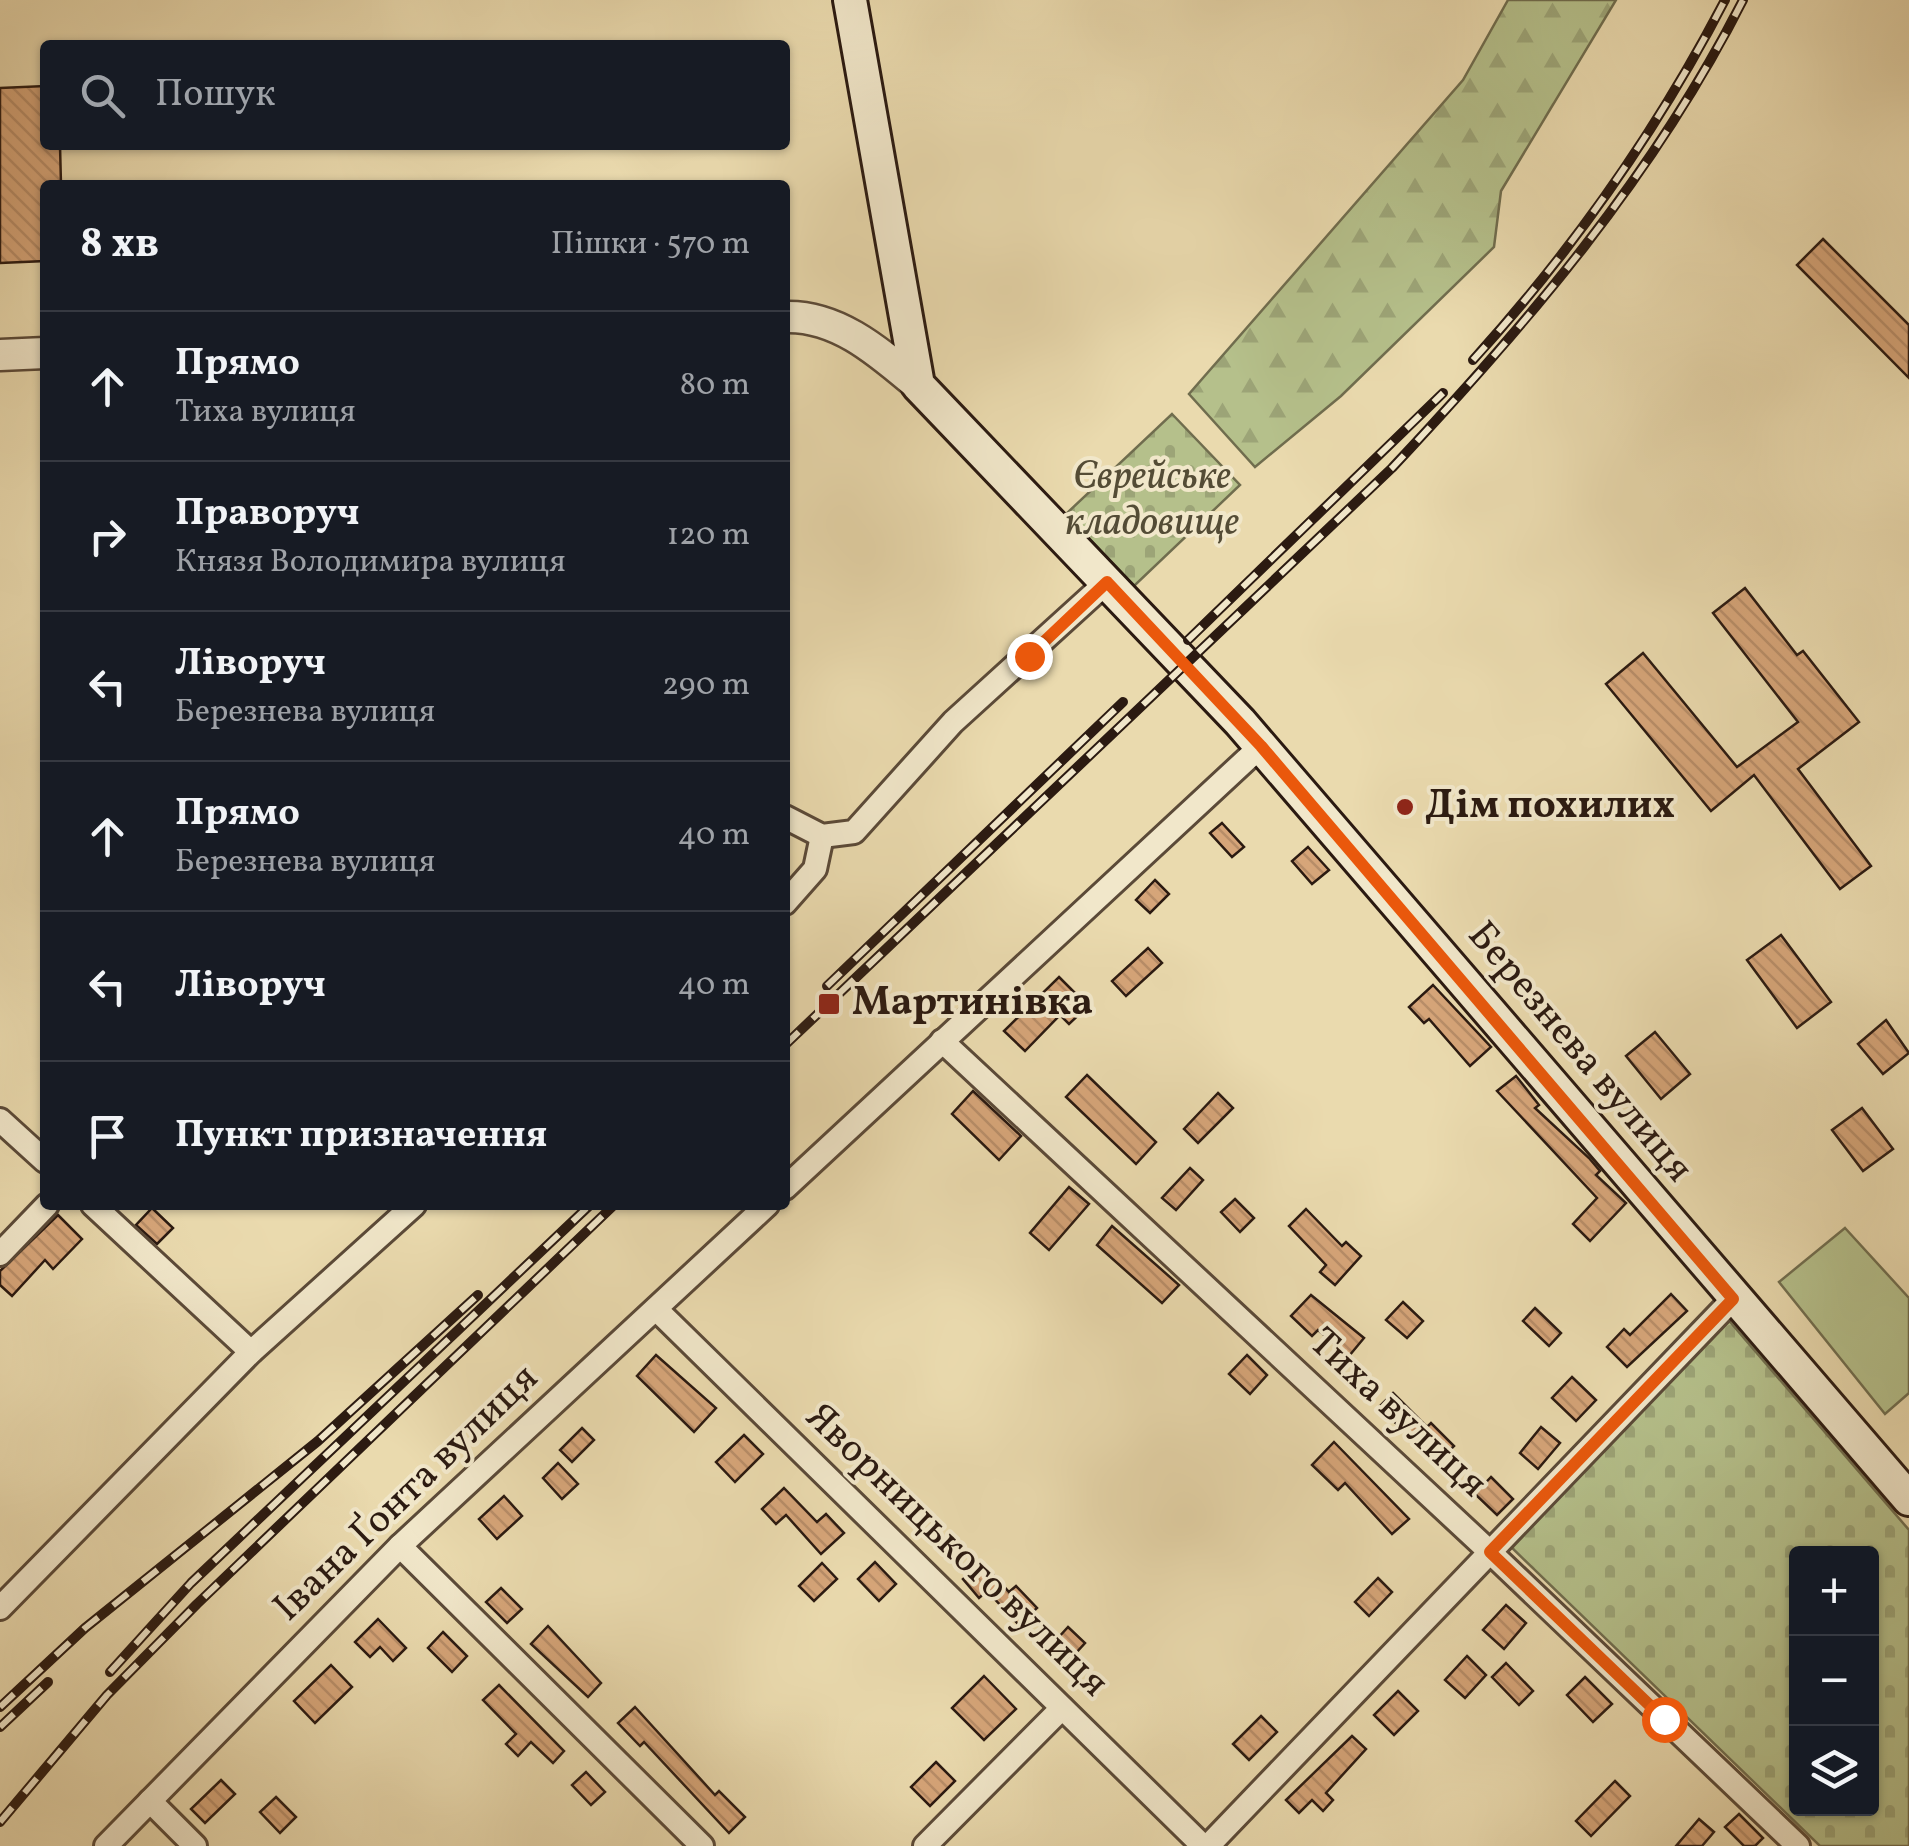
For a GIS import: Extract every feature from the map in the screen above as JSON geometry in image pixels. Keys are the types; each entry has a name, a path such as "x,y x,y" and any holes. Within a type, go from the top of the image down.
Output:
{"main road":[{"path":"850,0 918,385"},
{"name":"Березнева вулиця","path":"918,385 1261,746 1733,1299 1909,1498"}],"street":[{"path":"790,317 802,316 862,338 918,385"},
{"path":"0,355 40,353"},
{"path":"790,820 822,836 854,832 954,722 1107,582"},
{"path":"790,1183 1261,746"},
{"path":"790,898 814,869 822,836"},
{"name":"Тиха вулиця","path":"942,1041 1490,1552 1798,1846"},
{"path":"0,1120 40,1156"},
{"path":"0,1254 43,1210"},
{"path":"98,1210 251,1352"},
{"path":"0,1608 251,1352 408,1210"},
{"name":"Івана Ґонта вулиця","path":"106,1846 400,1546 762,1210"},
{"path":"1206,1846 1733,1299"},
{"name":"Яворницького вулиця","path":"656,1310 1206,1846"},
{"path":"400,1546 702,1846"},
{"path":"924,1846 1062,1708"},
{"path":"150,1802 196,1846"}],"green space":[{"path":"1508,0 1616,0 1501,191 1494,247 1341,396 1255,467 1189,394 1463,80"},
{"name":"Єврейське кладовище","path":"1172,414 1240,485 1134,586 1066,514"},
{"path":"1845,1228 1909,1298 1909,1393 1885,1414 1779,1282"},
{"path":"1725,1316 1909,1530 1909,1846 1820,1846 1789,1816 1879,1816 1879,1546 1789,1546 1789,1816 1509,1545"}],"building":[{"path":"40,86 40,150 60,150 61,180 40,180 40,261 0,263 0,88"},
{"path":"1823,239 1909,325 1909,378 1797,265"},
{"path":"1745,588 1797,655 1803,651 1859,722 1798,769 1871,866 1840,889 1754,775 1711,811 1606,684 1643,653 1737,767 1798,722 1713,613"},
{"path":"1222,823 1244,847 1232,857 1210,833"},
{"path":"1308,847 1329,870 1312,884 1292,861"},
{"path":"1155,880 1169,894 1150,913 1136,900"},
{"path":"1781,935 1831,1002 1797,1028 1747,960"},
{"path":"1148,948 1162,963 1126,996 1112,981"},
{"path":"1059,977 1088,1006 1069,1024 1060,1015 1025,1051 1004,1031"},
{"path":"1433,985 1491,1047 1470,1066 1429,1019 1424,1023 1409,1007"},
{"path":"1886,1020 1909,1053 1883,1074 1858,1044"},
{"path":"1655,1032 1690,1074 1661,1099 1626,1056"},
{"path":"1087,1075 1156,1142 1136,1164 1066,1097"},
{"path":"1516,1076 1539,1105 1535,1108 1589,1158 1600,1171 1596,1175 1626,1203 1590,1241 1573,1224 1597,1198 1497,1091"},
{"path":"973,1091 1021,1136 999,1160 952,1114"},
{"path":"1218,1093 1233,1108 1198,1143 1184,1129"},
{"path":"1862,1108 1893,1149 1863,1171 1832,1130"},
{"path":"1190,1168 1203,1180 1176,1210 1162,1198"},
{"path":"1069,1187 1089,1204 1049,1250 1030,1233"},
{"path":"1235,1199 1254,1218 1240,1232 1221,1212"},
{"path":"1306,1209 1342,1246 1346,1242 1361,1256 1335,1285 1320,1272 1326,1265 1289,1226"},
{"path":"154,1210 173,1228 157,1244 136,1225"},
{"path":"58,1215 82,1239 53,1269 45,1260 12,1296 0,1285 0,1271"},
{"path":"1112,1226 1179,1285 1162,1303 1097,1245"},
{"path":"1671,1294 1687,1311 1627,1367 1607,1347 1624,1329 1630,1335"},
{"path":"1311,1295 1364,1338 1349,1356 1318,1330 1312,1336 1291,1316"},
{"path":"1403,1302 1423,1321 1407,1338 1386,1320"},
{"path":"1535,1308 1561,1333 1549,1346 1523,1321"},
{"path":"656,1355 716,1408 694,1432 637,1376"},
{"path":"1247,1355 1267,1375 1250,1394 1229,1374"},
{"path":"1572,1377 1596,1400 1576,1421 1552,1398"},
{"path":"1393,1393 1427,1427 1431,1423 1454,1446 1437,1463 1379,1407"},
{"path":"1541,1427 1560,1443 1538,1469 1520,1453"},
{"path":"582,1428 594,1440 572,1462 560,1450"},
{"path":"744,1435 763,1454 735,1482 716,1462"},
{"path":"1334,1442 1409,1519 1392,1534 1345,1483 1338,1490 1312,1465"},
{"path":"558,1463 578,1484 562,1499 543,1478"},
{"path":"1491,1477 1513,1499 1497,1515 1475,1494"},
{"path":"784,1488 817,1522 826,1514 844,1533 821,1554 786,1515 776,1524 762,1509"},
{"path":"504,1496 522,1516 497,1539 479,1519"},
{"path":"875,1562 896,1584 879,1601 858,1579"},
{"path":"982,1562 1009,1592 1016,1586 1037,1608 1019,1625 987,1591 979,1598 963,1579"},
{"path":"822,1563 837,1579 814,1601 799,1586"},
{"path":"1378,1578 1392,1592 1369,1616 1355,1602"},
{"path":"501,1588 522,1609 507,1623 486,1602"},
{"path":"1506,1605 1526,1623 1504,1649 1483,1630"},
{"path":"378,1619 406,1648 393,1661 380,1647 370,1657 355,1642"},
{"path":"548,1626 601,1683 588,1697 531,1644"},
{"path":"1068,1627 1085,1643 1065,1665 1048,1649"},
{"path":"443,1632 467,1656 452,1672 428,1648"},
{"path":"1467,1656 1486,1675 1465,1698 1445,1680"},
{"path":"1506,1663 1533,1691 1519,1705 1492,1677"},
{"path":"331,1665 352,1687 315,1723 294,1701"},
{"path":"984,1676 1016,1709 984,1740 952,1708"},
{"path":"1585,1677 1612,1704 1593,1722 1567,1695"},
{"path":"499,1685 564,1751 553,1763 531,1742 518,1756 506,1744 516,1734 483,1700"},
{"path":"1398,1691 1418,1711 1394,1735 1374,1715"},
{"path":"635,1707 715,1795 719,1791 745,1817 729,1833 644,1742 640,1746 618,1723"},
{"path":"1261,1716 1277,1732 1249,1760 1233,1744"},
{"path":"1352,1736 1366,1749 1326,1793 1333,1800 1323,1811 1312,1800 1299,1813 1286,1800"},
{"path":"936,1762 955,1781 930,1806 911,1787"},
{"path":"586,1772 605,1792 591,1805 572,1785"},
{"path":"221,1780 235,1794 205,1823 191,1809"},
{"path":"1615,1781 1630,1796 1591,1836 1576,1821"},
{"path":"276,1797 296,1817 280,1833 260,1812"},
{"path":"1739,1814 1763,1838 1755,1846 1744,1846 1725,1827"},
{"path":"1699,1819 1714,1832 1702,1846 1676,1846"}],"railway":[{"path":"1473,360 1611,188 1671,95 1725,0"},
{"path":"790,1040 1392,468 1442,414 1539,303 1628,188 1708,65 1743,0"},
{"path":"1188,640 1443,393"},
{"path":"827,986 1123,702"},
{"path":"110,1672 191,1583 585,1210"},
{"path":"0,1822 107,1695 197,1604 609,1210"},
{"path":"0,1707 85,1628 318,1441 478,1295"},
{"path":"0,1727 48,1682"}],"place":[{"name":"Дiм похилих","path":"1405,807"},
{"name":"Мартинівка","path":"829,1004"}],"route":[{"path":"1029,656 1107,582 1261,746 1733,1299 1490,1552 1664,1719"}]}
